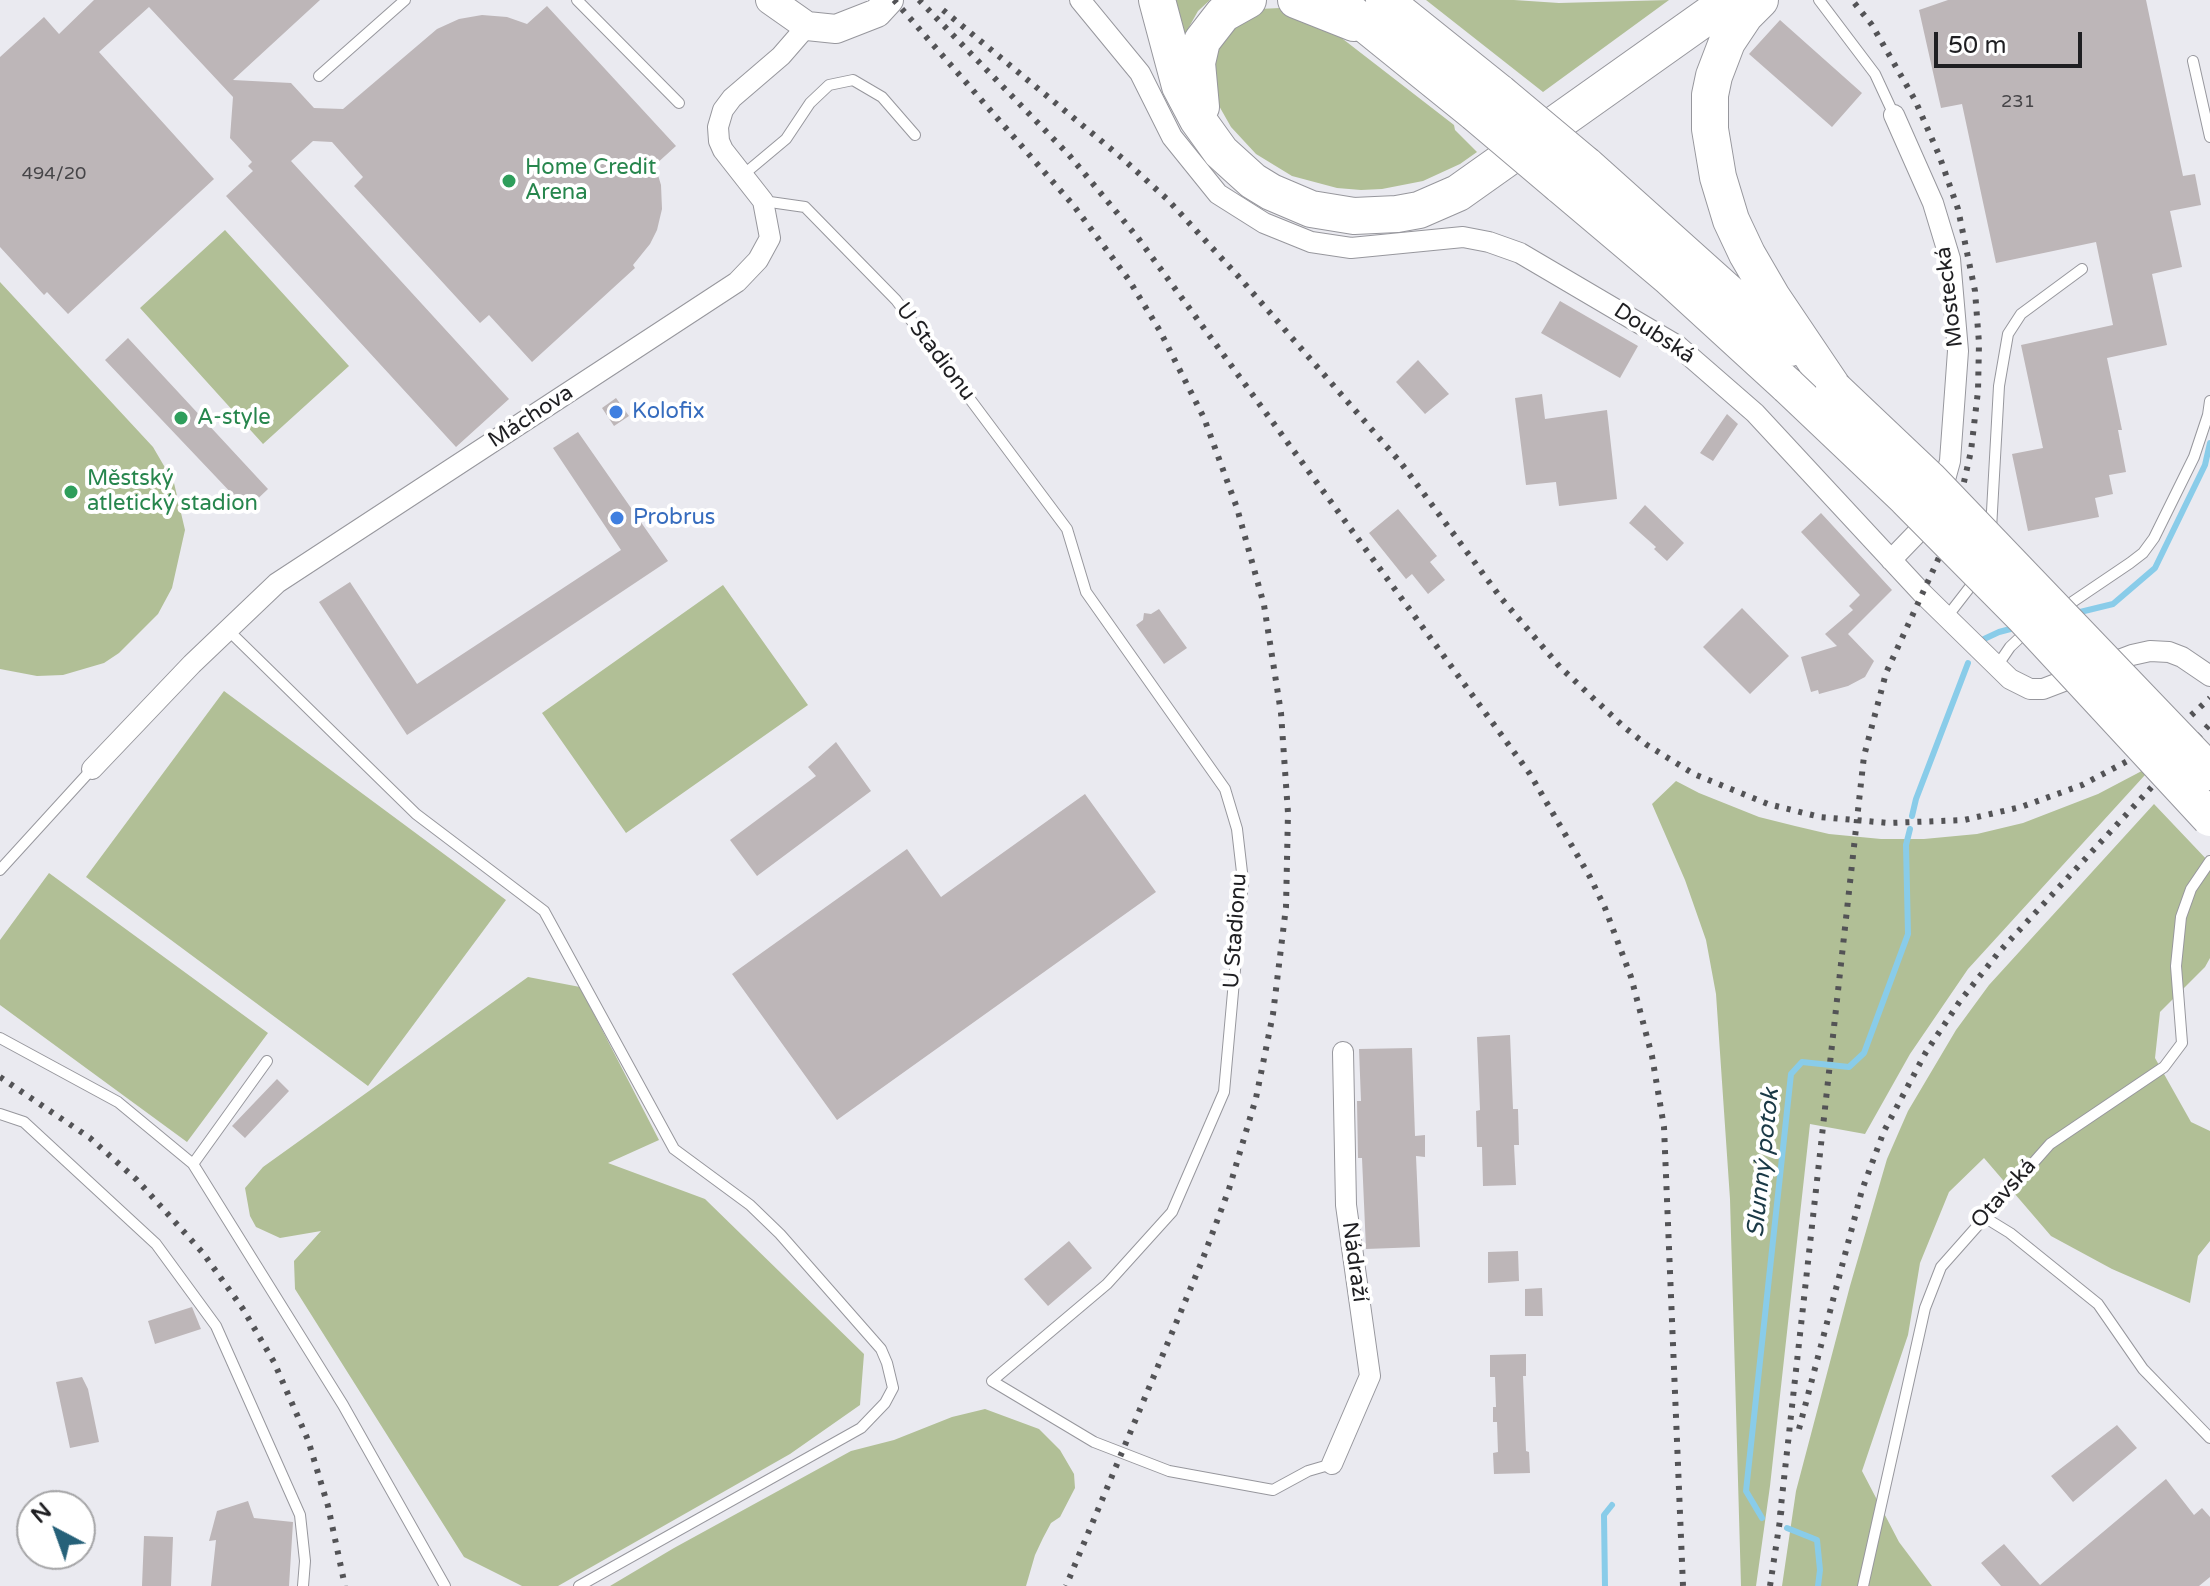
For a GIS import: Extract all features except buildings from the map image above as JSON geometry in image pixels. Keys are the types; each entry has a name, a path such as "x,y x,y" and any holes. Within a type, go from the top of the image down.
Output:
{"highway":[{"path":"1157,0 1180,86 1198,120 1221,152 1253,181 1291,202 1311,209 1354,216 1419,210 1458,193 1745,5"},
{"path":"1221,152 1205,121 1199,101 1197,63 1202,41 1215,22 1232,7 1248,0"},
{"path":"1296,0 1355,24 1487,103"},
{"path":"1335,0 1399,51"},
{"path":"1384,0 1487,103 1573,175 1669,277 1811,374 1929,479 2210,772"},
{"path":"1487,174 1614,56 1688,0"},
{"path":"1745,5 1720,57 1710,95 1710,129 1718,177 1731,220 1747,254 1811,374 1906,498 2023,616 2210,818"}],"street":[{"path":"770,0 807,26 836,29 877,13 889,0"},
{"name":"Doubská","path":"1080,0 1140,73 1172,137 1218,194 1240,210 1311,242 1384,247 1463,237 1489,242 1520,253 1678,346 1755,413 1946,618 2010,679 2030,689 2043,689 2150,651 2169,652 2182,657 2210,676"},
{"name":"Máchova","path":"92,769 192,664 277,583 737,282 758,260 770,238 763,201 719,141 718,127 723,110 732,98 781,56 807,26"},
{"name":"Mostecká","path":"1891,560 1918,532 1944,483 1950,461 1958,351 1950,259 1933,203 1894,115"},
{"name":"Nádraží","path":"1332,1464 1370,1376 1346,1205 1343,1052"}],"lane":[{"path":"319,76 405,0"},
{"path":"577,0 679,103"},
{"name":"Mostecká","path":"1819,0 1875,74 1894,115"},
{"path":"2193,61 2210,137"},
{"path":"743,175 786,139 810,103 829,85 853,80 882,97 915,135"},
{"name":"U Stadionu","path":"763,201 805,207 896,300 1067,529 1086,592 1225,789 1237,829 1243,881 1224,1092 1172,1212 1107,1284 992,1381 1094,1442 1169,1471 1273,1490 1308,1471 1332,1464"},
{"path":"1946,618 1986,561 1999,386 2008,334 2021,314 2082,269"},
{"path":"1997,667 2025,632 2130,563 2154,538 2194,457 2210,401"},
{"path":"229,631 416,814 544,911 674,1149 750,1205 780,1234 881,1349 887,1363 893,1388 885,1403 861,1428 579,1586"},
{"path":"0,870 92,769"},
{"name":"Otavská","path":"1863,1586 1925,1308 1941,1267 2050,1144 2164,1067 2182,1043 2176,966 2181,917 2191,889 2210,861"},
{"path":"0,1038 118,1102 193,1164 343,1405 445,1586"},
{"path":"193,1164 267,1061"},
{"path":"0,1114 24,1122 156,1244 216,1326 300,1515 305,1561 303,1586"},
{"path":"1984,1217 2010,1233 2098,1304 2143,1369 2210,1438"}],"green space":[{"path":"1170,0 1210,0 1198,11 1184,36"},
{"path":"1426,0 1559,3 1669,0 1543,92"},
{"path":"1259,9 1294,11 1339,36 1454,125 1455,130 1477,152 1460,164 1423,181 1361,190 1337,188 1292,176 1256,154 1231,127 1214,97 1215,42"},
{"path":"225,230 349,366 263,444 140,308"},
{"name":"Městský atletický stadion","path":"0,282 153,447 174,483 185,530 172,588 158,614 119,653 104,663 63,675 37,676 0,669"},
{"path":"723,585 808,705 626,833 542,713"},
{"path":"224,691 506,900 368,1086 86,877"},
{"path":"2155,764 1968,969 1910,1054 1865,1134 1810,1124 1756,1586 1741,1586 1730,1199 1716,994 1706,940 1685,880 1652,804 1676,781 1759,817 1829,834 1924,839 1977,834 2023,823 2098,794"},
{"path":"2154,804 2210,863 2210,958 2205,967 2160,1012 2155,1058 2191,1122 2210,1131 2210,1241 2198,1256 2190,1303 2112,1269 2051,1236 1984,1158 1949,1192 1920,1263 1908,1335 1862,1471 1899,1542 1932,1586 1782,1586 1796,1491 1850,1286 1887,1159 1908,1111 1956,1030 1989,985"},
{"path":"49,873 268,1033 187,1142 0,1005 0,940"},
{"path":"528,977 580,987 659,1140 608,1163 705,1199 864,1354 860,1405 790,1454 558,1586 522,1586 464,1557 295,1289 294,1261 321,1231 280,1238 256,1227 250,1216 245,1188 263,1167"},
{"path":"985,1409 1039,1429 1060,1450 1074,1474 1075,1488 1060,1517 1051,1523 1043,1538 1026,1586 610,1586 851,1451"}],"waterway":[{"name":"Slunný potok","path":"2076,613 2113,604 2155,568 2205,465 2210,443"},
{"name":"Slunný potok","path":"1984,639 2018,627"},
{"name":"Slunný potok","path":"1912,816 1968,663"},
{"name":"Slunný potok","path":"1762,1518 1746,1491 1791,1074 1802,1062 1849,1067 1864,1053 1908,934 1906,845 1910,829"},
{"path":"1605,1586 1604,1515 1612,1505"},
{"name":"Slunný potok","path":"1787,1528 1817,1540 1818,1586"}],"railway":[{"path":"894,0 1074,206 1129,280 1160,331 1204,418 1237,508 1264,605 1281,713 1288,813 1286,907 1273,1014 1256,1098 1229,1189 1202,1261 1066,1586"},
{"path":"919,0 1069,155 1138,238 1530,774 1605,908 1631,977 1652,1056 1664,1127 1683,1586"},
{"path":"1780,1515 1864,756 1886,673 1941,553 1959,504 1971,451 1978,391 1979,343 1975,291 1958,209 1915,100 1872,25 1852,0"},
{"path":"943,10 1122,158 1168,200 1401,463 1501,598 1560,667 1624,727 1694,774 1768,804 1820,817 1889,823 1964,820 2021,807 2082,785 2137,756 2185,721 2210,698"},
{"path":"1799,1429 1862,1190 1884,1131 1926,1052 1960,1001 1999,952 2210,724"},
{"path":"0,1077 90,1138 137,1180 203,1253 243,1309 274,1362 308,1440 328,1506 345,1586"},
{"path":"1770,1586 1782,1507"}],"place":[{"name":"Home Credit Arena","path":"509,181"},
{"name":"Kolofix","path":"616,412"},
{"name":"A-style","path":"181,418"},
{"name":"Městský atletický stadion","path":"71,492"},
{"name":"Probrus","path":"617,518"}]}
